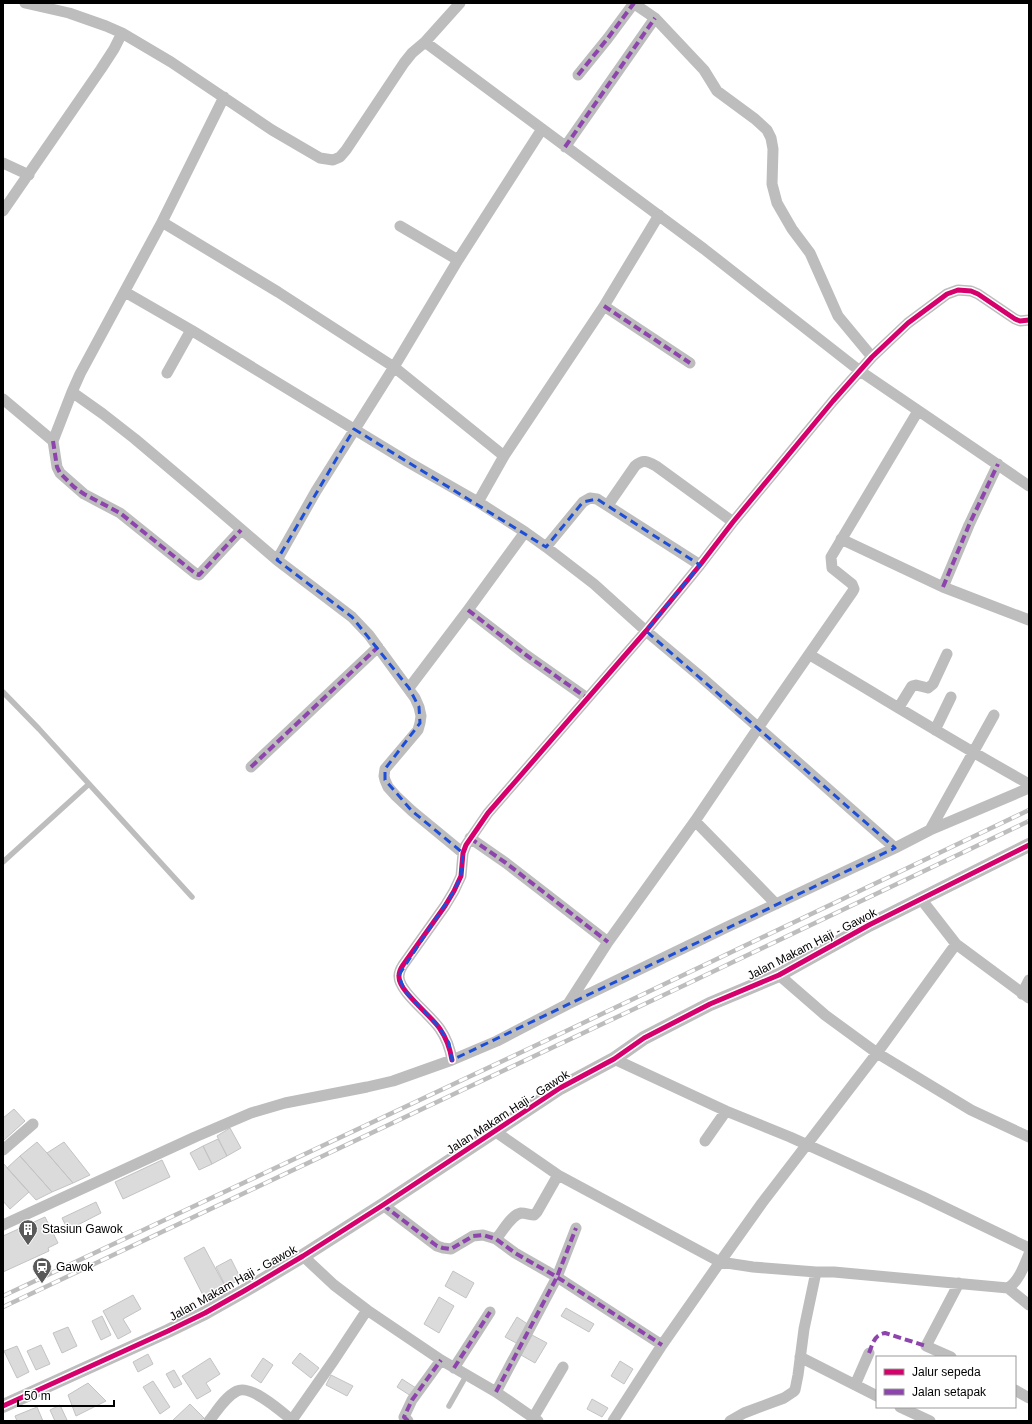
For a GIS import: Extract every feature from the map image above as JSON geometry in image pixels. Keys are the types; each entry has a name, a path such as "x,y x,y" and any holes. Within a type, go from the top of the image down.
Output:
{"street":[{"path":"24,3 69,13 94,21 122,33 171,62 272,130 320,158 333,160 340,157 346,150 404,62 425,42 460,3"},
{"path":"578,75 634,3 655,18 704,70 713,87 767,130 771,138 773,149 772,184 777,203 792,229 810,253 838,316 872,357"},
{"path":"565,147 655,18"},
{"path":"3,212 101,69 122,33"},
{"path":"425,42 729,268 860,371 1029,486"},
{"path":"224,97 162,222 80,374 53,441 57,467 60,473 74,487 120,513 196,574 201,573 241,530"},
{"path":"277,560 316,491 354,429 394,367 458,260 542,129"},
{"path":"3,163 29,174"},
{"path":"478,502 504,456 604,306 659,216"},
{"path":"162,222 278,292 394,367 504,456"},
{"path":"400,226 458,260"},
{"path":"452,1060 449,1043 439,1027 404,990 399,975 403,965 446,906 461,876 463,853 466,845 488,813 646,631 733,522 833,401 872,357 908,323 943,297 958,290 971,291 1015,319 1029,320"},
{"path":"125,292 478,502 546,547 594,584 895,848"},
{"path":"604,306 690,363"},
{"path":"167,373 191,330"},
{"path":"72,392 135,439 277,560 352,617 369,636 409,688 419,707 420,723 413,737 385,769 384,776 388,787 412,811 463,853"},
{"path":"3,399 53,441"},
{"path":"568,1004 608,942 695,821 854,589 852,584 832,568 831,557 918,411"},
{"path":"608,505 635,466 640,462 646,461 656,466 733,522"},
{"path":"943,587 969,525 998,464"},
{"path":"546,547 583,502 586,500 597,499 700,565"},
{"path":"409,688 525,532"},
{"path":"841,539 943,587 1029,620"},
{"path":"468,610 526,655 587,698"},
{"path":"251,767 378,647"},
{"path":"900,707 912,686 916,685 928,688 934,684 946,654"},
{"path":"810,655 900,707 973,753 1029,784"},
{"path":"935,730 951,697"},
{"path":"930,830 994,715"},
{"path":"3,1225 251,1113 285,1103 393,1081 452,1060 511,1034 568,1004 930,830 1029,788"},
{"path":"695,821 776,904"},
{"path":"470,838 506,863 608,942"},
{"name":"Jalan Makam Haji - Gawok","path":"3,1406 205,1313 302,1256 383,1205 496,1132 560,1088 614,1058 644,1038 676,1020 779,975 869,925 1029,845"},
{"path":"921,899 956,944 1026,996 1029,980"},
{"path":"613,1421 662,1345 720,1262 877,1053 956,944"},
{"path":"779,975 824,1015 877,1053 971,1110 1029,1137"},
{"path":"614,1058 726,1111 765,1126 923,1197 1029,1248"},
{"path":"705,1141 726,1111"},
{"path":"3,1150 33,1124"},
{"path":"496,1132 558,1175 720,1262 752,1267 834,1272 1008,1288 1029,1305"},
{"path":"496,1239 518,1214 523,1213 534,1215 537,1212 558,1175"},
{"path":"383,1205 437,1246 443,1248 451,1249 472,1236 483,1235 496,1239 515,1253 557,1277 662,1345"},
{"path":"496,1392 557,1277 576,1228"},
{"path":"1008,1288 1016,1280 1029,1254"},
{"path":"302,1256 334,1285 367,1310 441,1360 466,1376 496,1392 535,1419 563,1367"},
{"path":"730,1421 744,1413 784,1398 793,1392 798,1375 804,1329 816,1272"},
{"path":"949,1356 926,1346 959,1283"},
{"path":"209,1421 228,1398 237,1391 244,1389 256,1394 292,1420 367,1310"},
{"path":"454,1368 490,1312"},
{"path":"855,1385 869,1353"},
{"path":"800,1357 876,1396"},
{"path":"404,1420 412,1400 441,1360"},
{"path":"1016,1391 1029,1398"},
{"path":"902,1408 930,1421"}],"lane":[{"path":"3,692 39,729 192,897"},
{"path":"3,862 89,784"},
{"path":"449,1406 466,1376"}],"highlighted area":[{"path":"354,429 546,547 583,502 597,499 700,565 646,631 895,848 452,1060 449,1043 439,1027 404,990 399,975 454,891 461,876 463,853 412,811 385,780 385,769 420,723 419,707 409,688 352,617 277,560"}],"building":[{"path":"14,1109 25,1121 3,1141 3,1118"},
{"path":"230,1128 241,1148 227,1156 217,1136"},
{"path":"218,1139 227,1156 212,1164 203,1146"},
{"path":"37,1142 73,1183 52,1192 20,1156"},
{"path":"64,1142 90,1175 73,1183 47,1153"},
{"path":"203,1146 212,1164 199,1170 190,1153"},
{"path":"20,1156 52,1192 36,1200 7,1168"},
{"path":"162,1160 170,1177 123,1199 115,1182"},
{"path":"3,1163 29,1192 10,1209 3,1201"},
{"path":"96,1202 101,1213 68,1230 62,1218"},
{"name":"Stasiun Gawok","path":"45,1217 58,1243 48,1248 49,1251 3,1272 3,1236"},
{"path":"204,1247 228,1292 207,1303 184,1258"},
{"path":"231,1259 241,1279 226,1287 216,1267"},
{"path":"453,1271 474,1283 466,1298 445,1286"},
{"path":"133,1295 141,1309 123,1319 131,1332 118,1339 103,1311"},
{"path":"439,1297 454,1306 439,1333 424,1324"},
{"path":"566,1308 594,1324 589,1332 561,1316"},
{"path":"102,1316 111,1335 101,1340 92,1321"},
{"path":"517,1317 529,1325 518,1344 505,1337"},
{"path":"68,1327 77,1346 62,1353 53,1333"},
{"path":"532,1335 547,1343 535,1363 521,1355"},
{"path":"41,1345 50,1364 36,1370 27,1351"},
{"path":"17,1346 29,1372 17,1378 4,1351"},
{"path":"300,1353 319,1368 311,1378 292,1363"},
{"path":"148,1354 153,1364 138,1372 133,1362"},
{"path":"210,1358 220,1374 206,1383 211,1391 197,1399 182,1376"},
{"path":"263,1358 273,1365 261,1383 251,1376"},
{"path":"620,1361 633,1369 624,1384 611,1376"},
{"path":"174,1370 182,1384 174,1388 166,1374"},
{"path":"331,1375 353,1386 347,1396 326,1385"},
{"path":"402,1379 416,1388 411,1396 397,1387"},
{"path":"153,1381 170,1407 160,1414 143,1387"},
{"path":"88,1383 106,1401 76,1416 68,1395"},
{"path":"592,1399 608,1408 602,1417 587,1409"},
{"path":"190,1404 204,1418 200,1421 172,1421"},
{"path":"60,1405 67,1420 55,1421 50,1410"},
{"path":"37,1407 43,1421 17,1421 15,1416"}],"railway":[{"path":"3,1296 562,1033 1029,810"},
{"path":"3,1307 1029,821"}],"marked path":[{"path":"578,75 634,3"},
{"path":"565,147 655,18"},
{"path":"604,306 690,363"},
{"path":"53,441 57,467 60,473 74,487 120,513 196,574 199,575 241,530"},
{"path":"943,587 969,525 998,464"},
{"path":"468,610 526,655 587,698"},
{"path":"251,767 378,647"},
{"path":"470,838 506,863 608,942"},
{"path":"383,1205 437,1246 443,1248 451,1249 473,1236 483,1235 496,1239 515,1253 557,1277 662,1345"},
{"path":"496,1392 557,1277 576,1228"},
{"path":"454,1368 490,1312"},
{"path":"869,1353 876,1338 885,1333 926,1346"},
{"path":"408,1421 404,1417 412,1400 441,1360"}],"cycle path":[{"path":"452,1060 448,1044 436,1023 409,996 400,982 399,975 403,965 454,891 461,876 463,853 466,845 488,813 646,631 733,522 833,401 872,357 908,323 947,294 958,290 971,291 978,294 1015,319 1020,321 1029,320"},
{"path":"3,1406 168,1331 205,1313 244,1291 303,1256 383,1205 560,1088 614,1059 644,1038 710,1004 779,975 869,925 1029,845"}],"place":[{"name":"Stasiun Gawok","path":"28,1246"},
{"name":"Gawok","path":"42,1284"}]}
